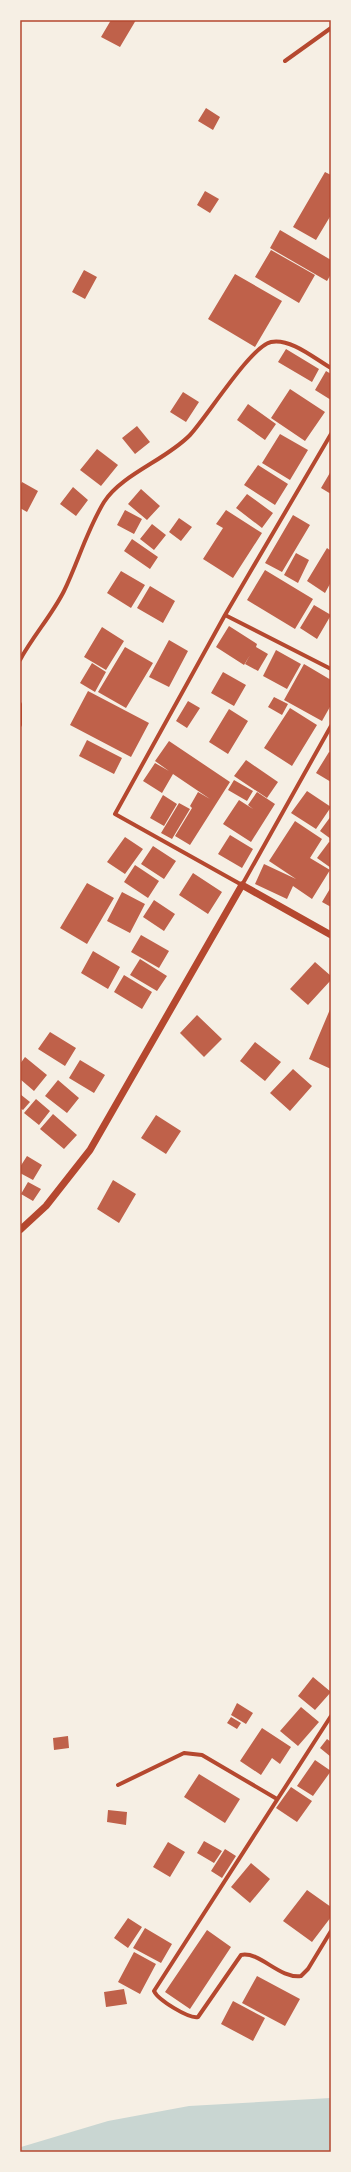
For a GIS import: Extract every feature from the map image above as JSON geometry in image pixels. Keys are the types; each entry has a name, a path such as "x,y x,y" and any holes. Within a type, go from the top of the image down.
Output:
{"street":[{"path":"285,61 331,28"},
{"path":"20,660 58,602 84,541 104,502 112,492 169,452 190,435 262,346 270,342 280,342 292,346 331,368"},
{"path":"331,434 225,615 115,814 331,935"},
{"path":"225,615 331,669"},
{"path":"20,704 20,725"},
{"path":"20,1230 46,1206 90,1150 331,726"},
{"path":"331,1716 156,1987 156,1994 188,2016 198,2017 241,1955 250,1956 289,1976 301,1976 308,1969 331,1931"},
{"path":"118,1785 184,1753 194,1752 202,1755 277,1799"}],"shaded area":[{"path":"331,2098 331,2152 20,2152 21,2147 108,2121 189,2106"}],"building":[{"path":"111,20 136,20 120,47 101,37"},
{"path":"206,108 220,117 213,130 198,121"},
{"path":"325,172 331,175 331,215 316,240 293,227"},
{"path":"205,191 219,199 210,213 197,205"},
{"path":"280,230 331,260 331,274 327,281 270,248"},
{"path":"271,250 315,275 299,303 255,277"},
{"path":"84,270 97,277 85,299 72,292"},
{"path":"235,274 282,301 255,347 208,319"},
{"path":"286,349 319,369 312,382 278,362"},
{"path":"326,371 331,374 331,400 315,390"},
{"path":"290,389 325,412 305,441 271,418"},
{"path":"183,392 199,402 186,422 170,412"},
{"path":"248,404 276,424 265,440 237,420"},
{"path":"137,426 150,442 135,454 122,438"},
{"path":"280,434 308,450 290,480 262,463"},
{"path":"97,449 118,465 101,486 80,470"},
{"path":"258,465 288,484 275,505 244,485"},
{"path":"331,471 331,494 321,488"},
{"path":"22,482 38,491 27,512 20,508 20,486"},
{"path":"73,487 88,500 76,516 60,504"},
{"path":"141,489 160,506 147,520 128,504"},
{"path":"247,494 273,513 262,528 236,508"},
{"path":"125,510 142,519 134,534 117,525"},
{"path":"226,510 262,533 233,578 203,559 223,528 216,524"},
{"path":"293,515 310,525 282,572 265,563"},
{"path":"179,518 192,527 181,541 169,532"},
{"path":"152,524 166,535 154,550 140,539"},
{"path":"132,539 158,557 150,569 124,551"},
{"path":"327,548 331,551 331,582 325,593 307,581"},
{"path":"296,553 309,560 298,583 284,575"},
{"path":"265,570 313,599 295,629 247,600"},
{"path":"121,571 145,585 131,608 107,593"},
{"path":"150,586 175,601 163,623 137,608"},
{"path":"314,605 331,615 317,639 300,628"},
{"path":"229,626 257,644 256,647 268,654 258,671 245,664 250,655 244,665 216,647"},
{"path":"102,627 124,641 106,670 84,657"},
{"path":"169,640 188,651 169,687 149,677"},
{"path":"125,647 153,663 126,708 98,692"},
{"path":"276,650 301,664 287,689 263,676"},
{"path":"92,663 106,672 95,692 80,683"},
{"path":"304,664 331,680 331,705 322,721 284,700"},
{"path":"223,672 246,685 234,706 211,693"},
{"path":"88,691 149,723 131,757 70,725"},
{"path":"274,697 288,704 282,715 268,707"},
{"path":"188,701 200,708 187,728 176,721"},
{"path":"290,708 317,725 292,766 264,748"},
{"path":"229,709 248,721 228,754 209,742"},
{"path":"87,740 122,758 114,774 79,756"},
{"path":"169,741 230,782 190,845 175,836 192,808 190,806 198,792 210,799 173,774 162,793 143,781 155,763 169,771 155,761"},
{"path":"329,752 331,753 331,782 316,773"},
{"path":"246,760 278,782 267,798 234,776"},
{"path":"234,780 253,791 247,801 228,790"},
{"path":"307,791 331,807 316,829 291,813"},
{"path":"257,792 275,804 251,842 223,824 239,800 253,809 248,805"},
{"path":"163,795 177,804 164,826 150,818"},
{"path":"179,803 190,809 172,839 161,833"},
{"path":"331,816 331,839 320,831"},
{"path":"295,821 322,839 310,858 330,870 312,899 293,886 287,899 255,884 264,864 296,879 269,861"},
{"path":"230,835 253,849 242,868 218,854"},
{"path":"125,837 143,849 125,874 107,862"},
{"path":"329,842 331,843 331,868 317,858"},
{"path":"153,846 176,861 164,879 141,864"},
{"path":"135,865 159,881 148,898 124,882"},
{"path":"193,873 222,892 208,914 179,895"},
{"path":"87,883 114,898 87,944 60,928"},
{"path":"331,887 331,907 322,902"},
{"path":"122,892 145,904 130,933 107,921"},
{"path":"154,900 175,914 164,931 143,917"},
{"path":"141,935 169,951 159,968 131,952"},
{"path":"93,951 120,967 108,989 81,973"},
{"path":"140,959 167,976 157,991 130,975"},
{"path":"315,962 331,976 331,980 308,1005 290,989"},
{"path":"124,975 152,992 142,1009 114,992"},
{"path":"331,1007 331,1069 309,1059"},
{"path":"197,1015 222,1039 204,1057 180,1033"},
{"path":"50,1032 76,1048 65,1066 38,1049"},
{"path":"255,1042 281,1062 265,1081 240,1061"},
{"path":"25,1057 47,1075 34,1091 20,1079 20,1064"},
{"path":"80,1060 105,1075 94,1093 69,1078"},
{"path":"293,1069 312,1086 290,1111 270,1093"},
{"path":"58,1080 79,1098 67,1113 45,1096"},
{"path":"20,1094 30,1102 23,1110 20,1108"},
{"path":"36,1099 50,1111 39,1125 24,1113"},
{"path":"53,1114 77,1135 64,1149 40,1129"},
{"path":"156,1115 181,1131 166,1154 141,1138"},
{"path":"27,1156 42,1165 33,1180 20,1173 20,1167"},
{"path":"113,1180 136,1194 119,1223 97,1209"},
{"path":"28,1182 41,1189 33,1201 21,1194"},
{"path":"313,1677 331,1692 315,1710 298,1696"},
{"path":"237,1703 253,1713 246,1724 231,1715"},
{"path":"301,1707 319,1722 298,1746 280,1731"},
{"path":"231,1717 241,1723 237,1729 227,1723"},
{"path":"262,1728 291,1747 280,1764 272,1758 261,1775 240,1761"},
{"path":"68,1736 69,1748 54,1750 53,1738"},
{"path":"327,1739 331,1742 331,1757 320,1748"},
{"path":"315,1760 331,1771 313,1796 297,1786"},
{"path":"199,1774 240,1799 225,1823 184,1797"},
{"path":"291,1787 312,1801 297,1822 276,1808"},
{"path":"108,1810 127,1812 126,1825 107,1822"},
{"path":"204,1841 222,1851 214,1863 197,1853"},
{"path":"168,1842 185,1852 170,1877 153,1867"},
{"path":"225,1849 236,1856 222,1878 211,1871"},
{"path":"251,1863 270,1879 250,1903 231,1887"},
{"path":"307,1890 331,1907 331,1917 312,1942 283,1921"},
{"path":"128,1918 142,1927 128,1948 114,1938"},
{"path":"145,1928 172,1944 161,1963 133,1948"},
{"path":"207,1930 231,1947 190,2009 165,1992"},
{"path":"134,1952 156,1964 140,1994 118,1982"},
{"path":"257,1976 300,1999 285,2026 242,2003"},
{"path":"124,1989 127,2004 106,2007 104,1992"},
{"path":"233,2001 265,2018 253,2041 221,2024"}]}
